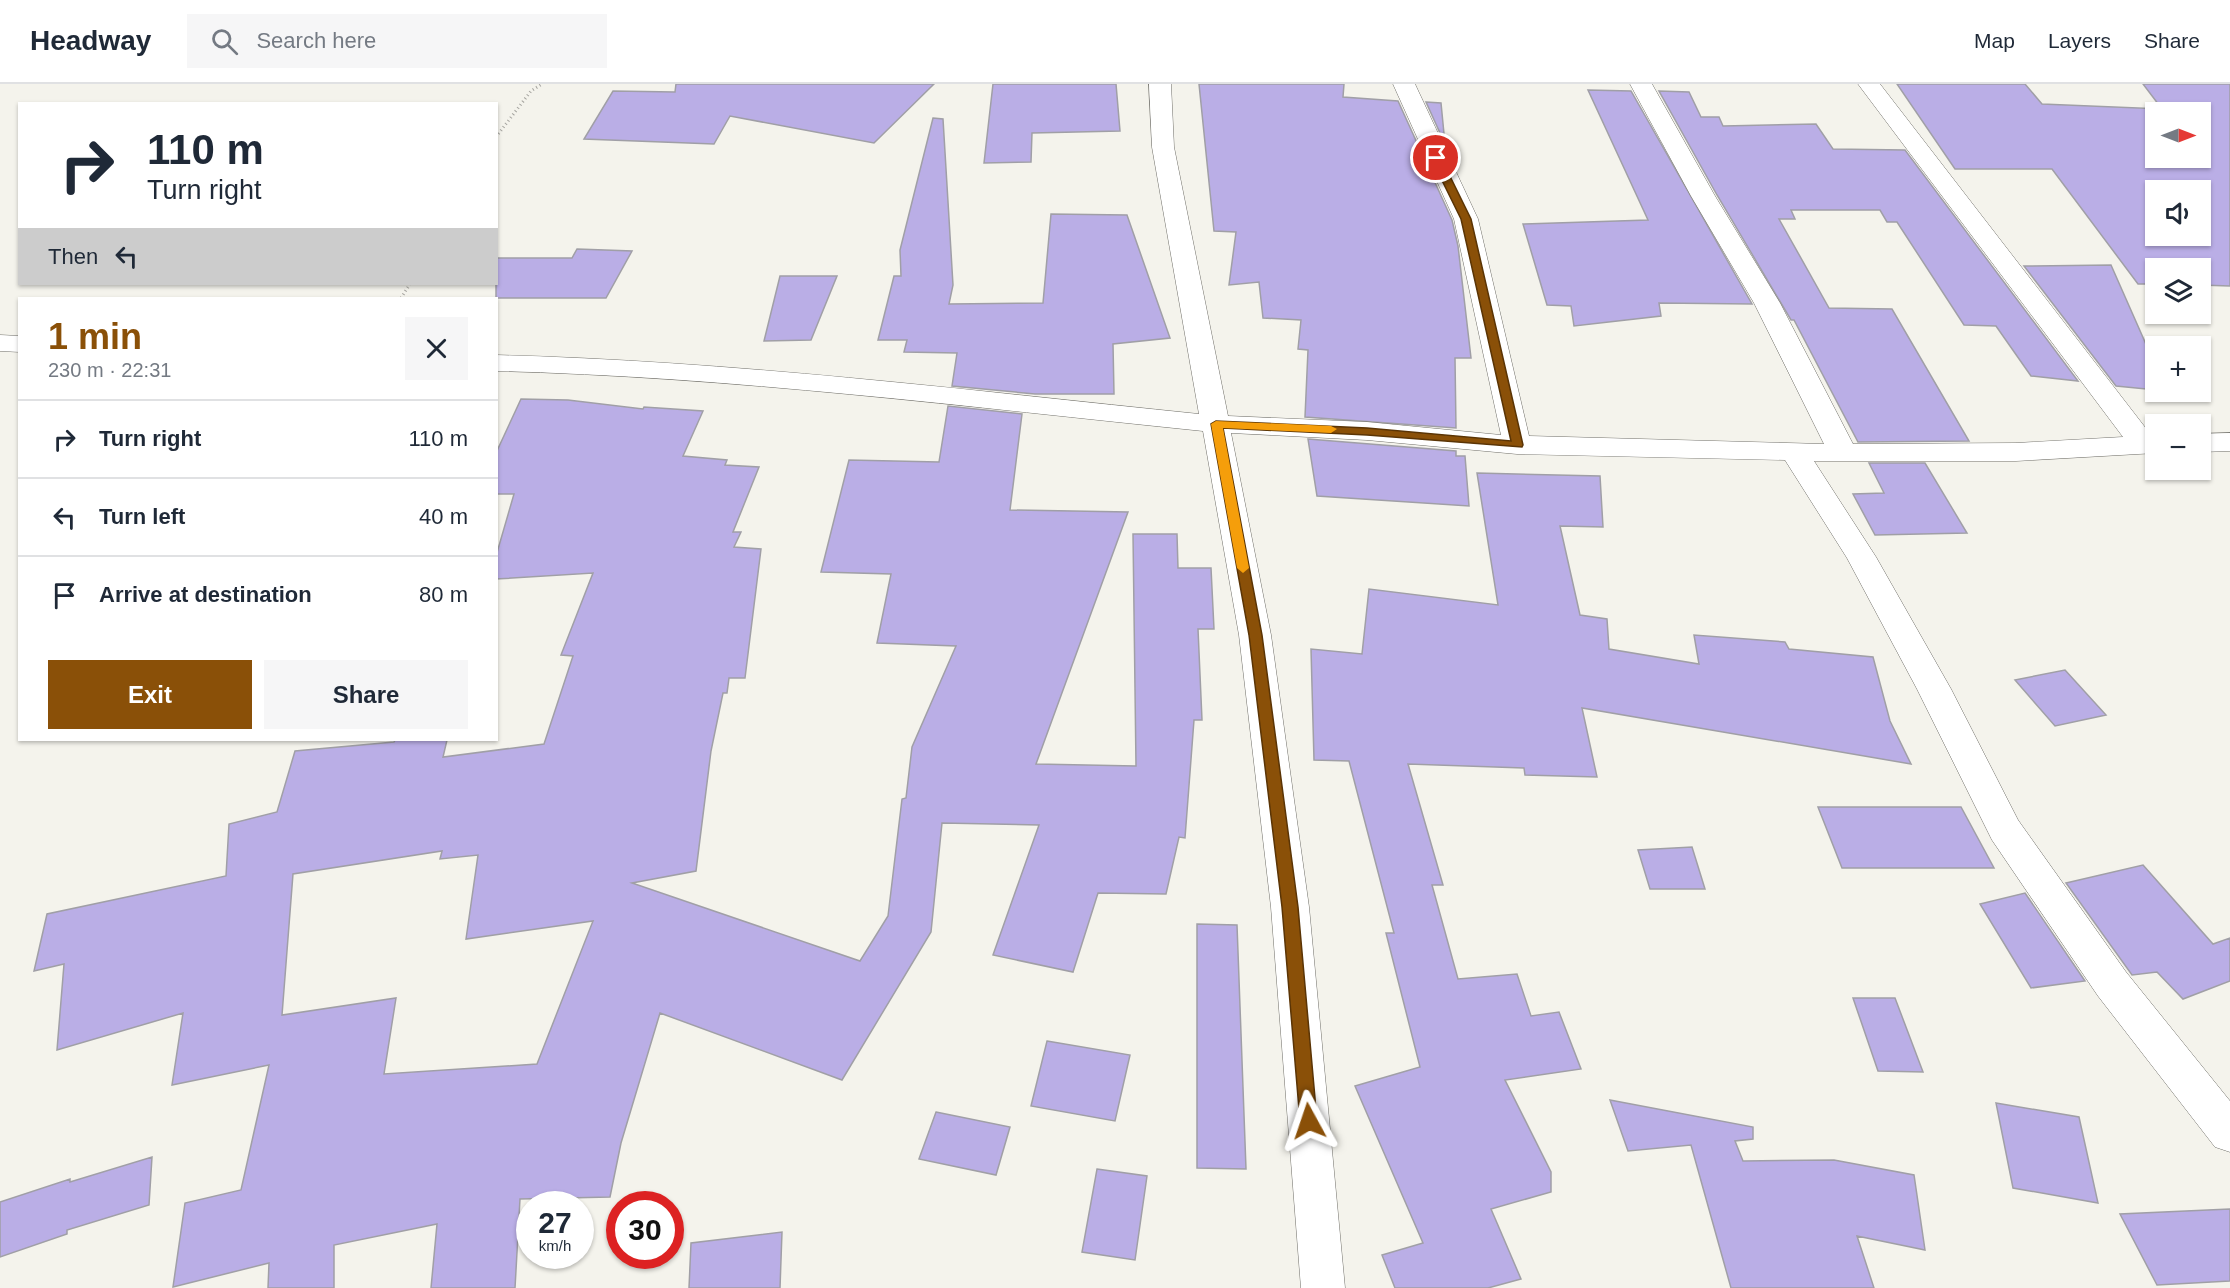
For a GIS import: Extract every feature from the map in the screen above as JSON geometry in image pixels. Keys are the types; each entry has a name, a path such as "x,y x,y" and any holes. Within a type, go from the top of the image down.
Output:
{"street":[{"path":"1160,84 1163,147 1256,635 1290,907 1323,1288"},
{"path":"1404,84 1466,219 1517,445"},
{"path":"1641,84 1703,196 1767,303 1843,453"},
{"path":"1869,84 2145,438"},
{"path":"0,343 18,344"},
{"path":"498,363 576,365 874,389 1216,424 1367,431 1517,445 1843,453 2016,452 2145,444"},
{"path":"2211,443 2230,442"},
{"path":"1793,451 1867,567 1934,688 2005,830 2112,984 2230,1133"}],"path":[{"path":"498,134 531,91 542,84"}],"building":[{"path":"676,84 934,84 874,143 730,116 714,144 584,139 613,91 675,92"},
{"path":"993,84 1116,84 1120,131 1032,133 1031,162 984,163"},
{"path":"1199,84 1344,84 1343,97 1398,101 1452,220 1458,246 1471,358 1455,358 1456,428 1305,417 1308,350 1298,349 1301,320 1263,318 1259,282 1229,285 1236,232 1214,231"},
{"path":"1897,84 2025,84 2042,104 2145,108 2145,168 2211,168 2211,102 2157,102 2143,84 2230,84 2230,286 2211,285 2211,258 2145,258 2145,284 2138,284 2052,169 1955,169"},
{"path":"1588,90 1631,91 1752,304 1659,303 1661,316 1574,326 1571,306 1547,305 1523,224 1648,220"},
{"path":"1659,91 1689,92 1701,117 1719,117 1723,126 1816,124 1833,149 1905,150 2078,381 2031,376 1996,326 1964,325 1897,222 1887,222 1880,210 1791,210 1795,219 1779,219 1829,308 1892,309 1969,441 1858,442 1794,320 1791,320 1717,195"},
{"path":"1426,102 1441,103 1445,144"},
{"path":"933,118 943,119 953,285 949,304 1043,303 1051,214 1127,215 1170,338 1113,344 1114,394 1035,394 952,386 957,353 904,352 907,340 878,340 894,276 901,276 900,250"},
{"path":"577,249 632,251 606,298 496,297 498,258 572,258"},
{"path":"2111,265 2145,342 2145,389 2116,386 2024,266"},
{"path":"780,276 837,276 811,340 764,341"},
{"path":"521,399 568,400 643,409 644,407 703,411 683,456 727,460 725,465 759,467 733,532 741,532 734,547 761,549 745,678 729,678 727,693 723,693 711,751 696,871 632,883 860,961 888,916 902,799 906,798 912,747 956,646 877,643 891,574 821,572 849,460 939,462 948,406 1022,414 1010,510 1128,512 1036,764 1136,766 1133,534 1177,534 1178,568 1211,568 1214,629 1198,629 1202,720 1194,720 1185,838 1179,837 1166,894 1098,893 1073,972 993,955 1039,825 942,823 931,932 842,1080 660,1013 621,1143 611,1191 606,1191 606,1197 594,1197 594,1191 516,1191 515,1288 431,1288 437,1224 334,1245 334,1288 268,1288 269,1263 173,1287 185,1203 241,1190 269,1065 172,1085 183,1013 57,1050 64,964 34,971 47,914 226,876 229,824 277,812 295,751 394,741 447,741 443,757 544,744 573,656 561,655 593,573 498,579 498,549 514,494 498,494 498,449","holes":["442,851 440,859 478,855 466,939 593,921 537,1064 384,1074 396,998 282,1015 293,874"]},
{"path":"1308,439 1456,451 1456,456 1465,456 1469,506 1317,496"},
{"path":"1869,463 1925,463 1967,533 1875,535 1853,494 1884,493"},
{"path":"1477,473 1600,476 1603,527 1560,526 1580,615 1607,619 1609,649 1699,664 1694,635 1785,642 1789,649 1873,657 1890,721 1911,764 1582,708 1597,777 1525,775 1524,768 1408,764 1443,885 1432,885 1458,979 1517,974 1531,1016 1559,1012 1581,1069 1505,1080 1551,1172 1551,1192 1491,1209 1521,1279 1488,1288 1395,1288 1382,1255 1423,1243 1355,1086 1420,1067 1386,933 1394,933 1349,761 1314,760 1311,649 1362,654 1369,589 1498,605"},
{"path":"2065,670 2106,715 2055,726 2015,680"},
{"path":"1818,807 1961,807 1994,868 1842,868"},
{"path":"1692,847 1705,889 1650,889 1638,850"},
{"path":"2143,865 2213,944 2230,938 2230,981 2183,999 2157,972 2132,975 2066,883"},
{"path":"2025,893 2085,981 2031,988 1980,904"},
{"path":"1197,924 1237,925 1246,1169 1197,1168"},
{"path":"1853,998 1895,998 1923,1072 1878,1071"},
{"path":"1047,1041 1130,1055 1115,1121 1031,1106"},
{"path":"1610,1100 1753,1127 1753,1139 1735,1141 1743,1161 1834,1160 1914,1175 1925,1250 1857,1236 1874,1288 1731,1288 1691,1145 1628,1151"},
{"path":"1996,1103 2079,1117 2098,1203 2013,1188"},
{"path":"936,1112 1010,1127 996,1175 919,1159"},
{"path":"152,1157 149,1205 67,1230 67,1234 0,1257 0,1202 70,1179 70,1182"},
{"path":"1097,1169 1147,1176 1135,1260 1082,1252"},
{"path":"2230,1209 2230,1281 2157,1285 2120,1214"},
{"path":"782,1232 780,1288 689,1288 691,1243"}],"slow traffic":[{"path":"1243,568 1216,424 1331,429"}],"route":[{"path":"1309,1121 1290,907 1256,635 1216,424 1367,431 1517,445 1466,219 1436,158"}]}
